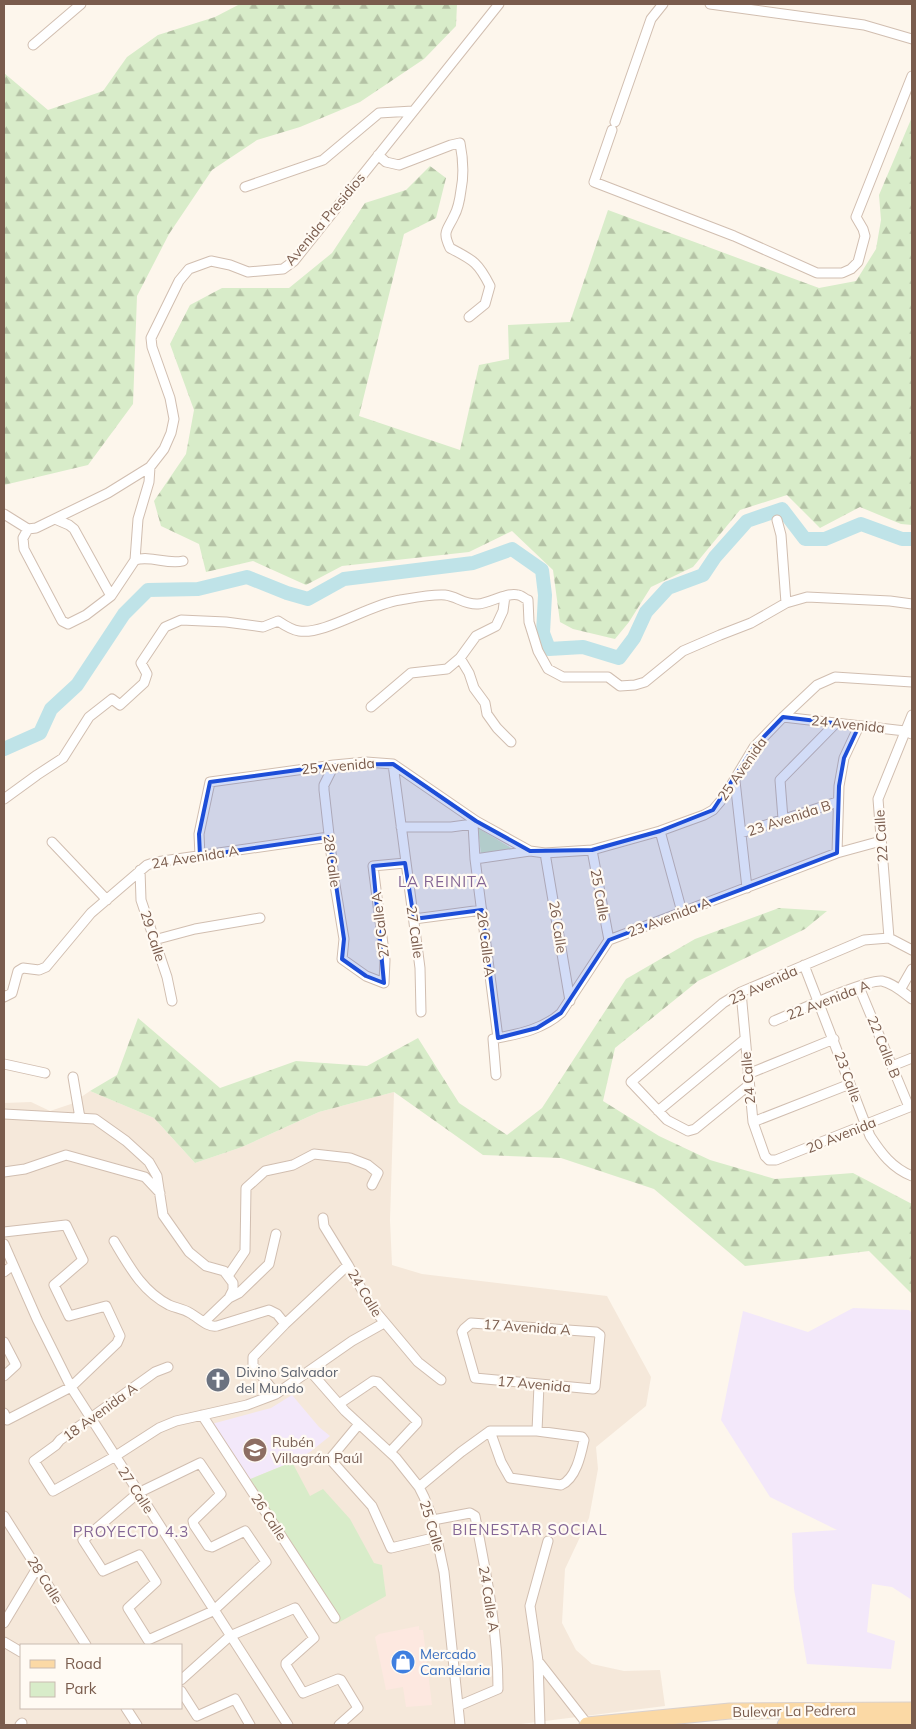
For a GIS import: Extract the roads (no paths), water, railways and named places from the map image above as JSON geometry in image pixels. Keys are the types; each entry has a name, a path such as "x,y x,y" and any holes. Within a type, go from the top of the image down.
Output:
{"main road":[{"name":"Bulevar La Pedrera","path":"587,1725 730,1711 912,1710"},
{"name":"Bulevar La Pedrera","path":"785,1725 871,1722 912,1724"}],"street":[{"path":"33,45 70,7 81,4"},
{"name":"Avenida Presidios","path":"28,529 36,528 108,493 150,467 164,449 171,433 174,419 170,398 152,347 151,338 179,281 189,269 210,262 230,265 248,272 284,269 294,261 499,4"},
{"path":"663,4 650,19 594,182 734,236 817,273 842,273 851,269 858,262 864,236 856,217 912,76"},
{"path":"710,4 864,25 912,39"},
{"path":"245,187 323,160 379,112 413,111"},
{"path":"378,155 386,162 399,165 460,143 463,157 462,189 454,216 448,226 446,239 450,248 472,259 484,274 490,286 485,304 469,317"},
{"path":"4,514 28,529 23,538 24,549 64,623 68,624 78,620 111,596 135,560 138,519 149,482 150,467"},
{"path":"55,519 74,529 111,596"},
{"path":"777,520 781,534 786,603"},
{"path":"135,560 142,558 183,561"},
{"path":"4,799 63,758 89,718 96,711 112,699 120,705 144,684 147,674 141,663 166,627 181,620 263,627 278,621 287,627 299,631 320,629 398,600 446,595 462,602 476,604 487,603 505,596 518,594 528,600 529,622 538,650 548,669 563,677 608,677 620,686 645,682 683,651 720,634 751,623 786,603 807,597 890,600 912,604"},
{"path":"372,707 410,673 447,669 460,658 476,636 496,626 503,611 505,596"},
{"path":"460,658 469,673 474,688 485,704 487,714 497,728 511,742"},
{"name":"25 Avenida","path":"475,859 530,851 546,853 592,850 660,831 709,813 724,797 735,781 754,747 783,716 817,685 834,677 912,682"},
{"name":"22 Calle","path":"889,938 878,798 909,733 912,714"},
{"name":"24 Avenida","path":"783,716 909,733"},
{"path":"783,819 780,780 836,723"},
{"path":"837,853 837,802 844,758 860,726"},
{"name":"25 Avenida","path":"200,856 199,834 210,782 334,764 366,762 393,764 474,823 530,851"},
{"name":"28 Calle","path":"334,764 324,785 324,790 344,939 342,959 366,976 384,984"},
{"name":"27 Calle","path":"393,764 420,968 421,1012"},
{"path":"735,781 747,888"},
{"name":"23 Avenida B","path":"741,833 837,802"},
{"path":"401,827 451,827 474,823"},
{"name":"26 Calle A","path":"474,823 475,859 496,1038 496,1075"},
{"path":"660,831 682,912"},
{"name":"24 Avenida A","path":"4,997 12,993 18,971 23,968 39,970 46,967 90,913 147,864 329,837"},
{"name":"23 Avenida A","path":"608,940 837,853 881,841"},
{"path":"52,842 107,900"},
{"name":"25 Calle","path":"592,850 608,940"},
{"name":"26 Calle","path":"546,853 570,1001"},
{"name":"27 Calle A","path":"384,984 385,960 373,866 406,863"},
{"name":"29 Calle","path":"140,870 141,900 172,1001"},
{"path":"414,919 482,910"},
{"path":"154,940 196,929 260,918"},
{"path":"889,938 912,950"},
{"name":"23 Avenida","path":"658,1111 631,1082 724,1003 741,992 864,940 889,938"},
{"path":"496,1038 512,1036 552,1021 570,1001 608,940"},
{"name":"23 Calle","path":"804,966 834,1039 865,1125 882,1155 911,1176"},
{"path":"912,969 900,990 912,999"},
{"name":"22 Avenida A","path":"774,1021 872,982 883,982 900,990"},
{"name":"22 Calle B","path":"859,987 910,1107"},
{"name":"24 Calle","path":"741,992 753,1122 765,1156 769,1160"},
{"path":"745,1039 658,1111 667,1120 691,1131 749,1085"},
{"path":"748,1074 834,1039"},
{"path":"892,1066 912,1058"},
{"path":"4,1064 45,1073"},
{"path":"74,1077 80,1118"},
{"path":"753,1122 850,1084"},
{"name":"20 Avenida","path":"769,1160 776,1160 910,1107"},
{"path":"4,1114 95,1119 126,1141 149,1162 157,1176 163,1215 189,1252 206,1266 224,1271 228,1276 233,1286 229,1298"},
{"path":"228,1276 245,1251 246,1188 265,1171 293,1165 314,1154 350,1158 368,1165 378,1172 372,1185"},
{"path":"4,1172 25,1170 66,1155 145,1176 160,1194"},
{"name":"24 Calle","path":"323,1218 324,1226 371,1306 418,1362 440,1380"},
{"path":"4,1232 66,1225 83,1260 54,1285 69,1316 106,1306 120,1336 116,1343 71,1387 6,1417"},
{"path":"204,1322 229,1298 239,1293 269,1264 276,1234"},
{"path":"114,1241 139,1282 153,1295 170,1305 187,1311 210,1326 215,1327 269,1310 277,1314 285,1324"},
{"name":"27 Calle","path":"4,1244 71,1387 213,1611 288,1725"},
{"path":"4,1272 13,1265"},
{"path":"276,1394 254,1367 252,1361 254,1355 348,1265"},
{"path":"114,1456 159,1428 176,1421 247,1405 276,1394 352,1341 384,1323"},
{"name":"17 Avenida A","path":"475,1378 462,1332 471,1323 596,1332 600,1336 595,1387 593,1389"},
{"path":"4,1342 16,1365 4,1376"},
{"name":"18 Avenida A","path":"114,1456 53,1491 34,1461 155,1372 168,1367"},
{"name":"25 Calle","path":"310,1371 338,1404 390,1452 419,1487 433,1520 444,1572 460,1725"},
{"name":"17 Avenida","path":"475,1378 593,1389"},
{"path":"338,1404 373,1381 378,1382 417,1421 390,1452"},
{"path":"537,1431 540,1385"},
{"name":"26 Calle","path":"202,1415 335,1618"},
{"path":"359,1424 330,1459 372,1506 391,1548 437,1537"},
{"path":"419,1487 490,1431 537,1431 582,1437 584,1440 576,1466 569,1480 561,1485 508,1477 490,1431"},
{"path":"202,1464 221,1494 194,1519 194,1525 208,1546 212,1547 245,1531 266,1562 213,1611 148,1640 128,1608 156,1582 138,1554 103,1571 83,1540 138,1493 202,1464"},
{"name":"24 Calle A","path":"433,1520 470,1513 475,1516 486,1570 495,1632 498,1688 458,1706"},
{"name":"28 Calle","path":"4,1516 85,1644"},
{"path":"540,1725 538,1661 530,1606 548,1541"},
{"path":"4,1623 37,1568"},
{"path":"182,1679 230,1636 294,1608 314,1638 286,1664 303,1693 339,1679 358,1707 339,1725"},
{"path":"4,1642 20,1651"},
{"path":"538,1661 587,1725"},
{"path":"182,1693 197,1716 235,1699 250,1725"},
{"path":"125,1709 137,1725"}],"waterway":[{"path":"4,749 40,733 51,709 77,685 124,614 148,590 198,589 247,577 308,599 344,579 473,563 512,549 542,570 545,595 543,633 549,649 583,647 619,658 634,638 646,612 668,588 703,575 715,557 747,521 782,509 805,539 825,539 861,524 902,539 912,539"}],"place":[{"name":"Divino Salvador del Mundo","path":"218,1380"},
{"name":"Rubén Villagrán Paúl","path":"255,1450"},
{"name":"Mercado Candelaria","path":"403,1662"}],"district":[{"name":"LA REINITA","path":"443,882"},
{"name":"BIENESTAR SOCIAL","path":"530,1530"},
{"name":"PROYECTO 4.3","path":"131,1532"}]}
